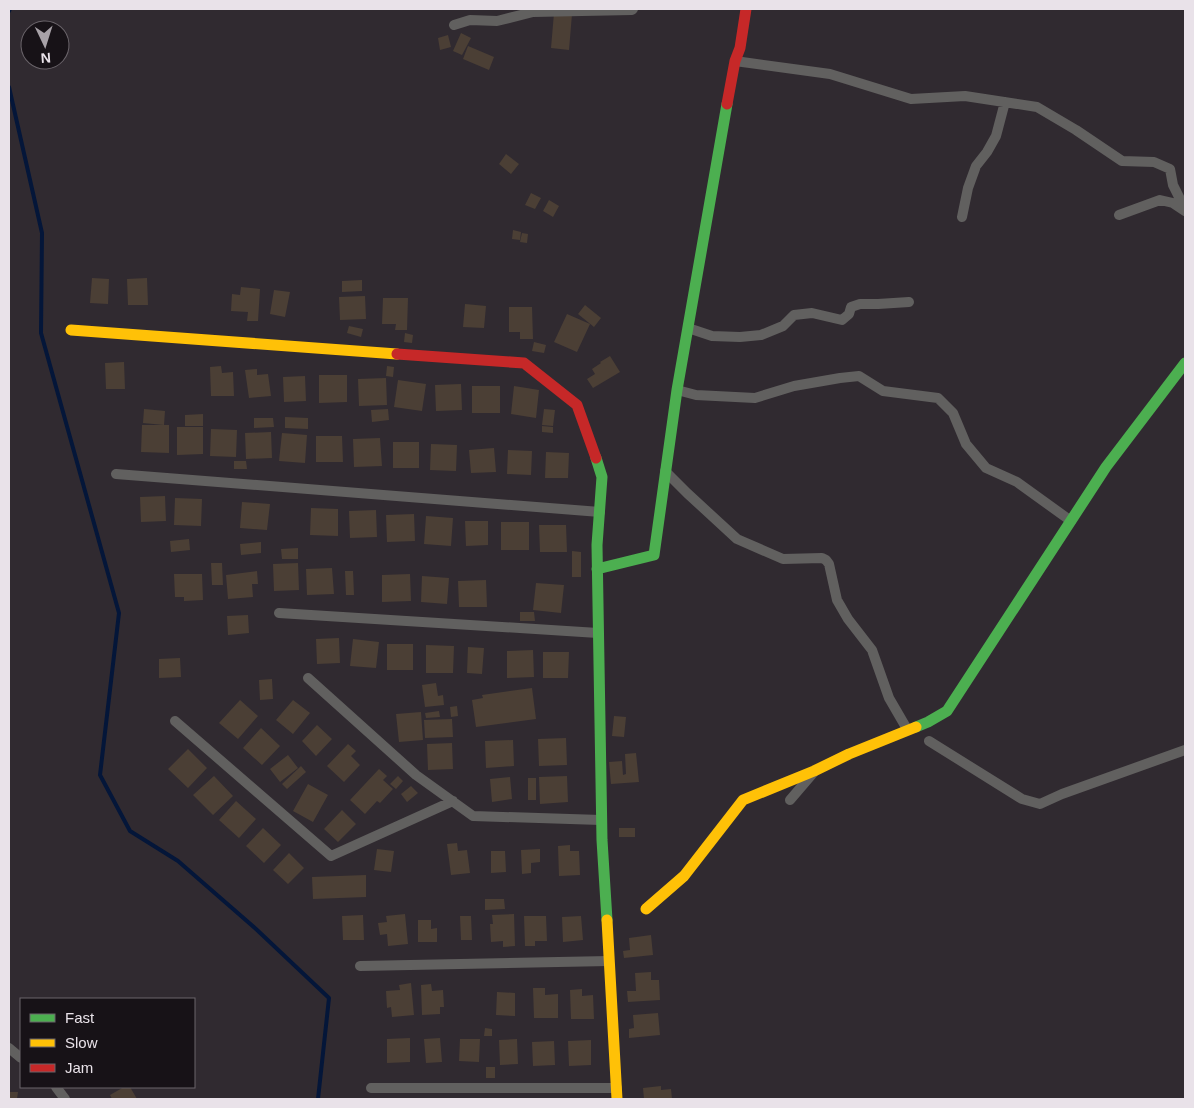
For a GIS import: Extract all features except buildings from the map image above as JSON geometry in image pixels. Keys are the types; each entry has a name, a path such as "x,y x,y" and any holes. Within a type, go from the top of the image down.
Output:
{"street":[{"path":"454,26 470,20 497,21 533,12 633,9"},
{"path":"597,569 654,555 665,471 688,328 735,61 740,48 746,9"},
{"path":"735,61 830,74 911,99 965,96 1037,107 1122,161 1154,162 1170,169 1173,185 1185,210"},
{"path":"962,217 973,173 996,136 1005,102"},
{"path":"1119,215 1160,200 1173,203 1185,210"},
{"path":"688,328 712,336 761,336 783,326 794,315 812,313 842,320 849,314 851,307 860,304 909,302"},
{"path":"72,330 524,363 577,405 602,477 597,545 602,820 617,1094 371,1088"},
{"path":"646,909 684,876 744,800 814,772 849,754 928,722 947,711 1106,467 1185,364"},
{"path":"678,390 696,396 754,398 794,386 859,376 883,391 938,398 953,414 966,444 986,468 1017,482 1071,521"},
{"path":"665,471 737,539 783,559 822,558 826,560 829,564 837,600 848,620 872,650 889,698 907,730"},
{"path":"116,474 600,512"},
{"path":"279,613 598,633"},
{"path":"308,678 416,776 473,816 602,820"},
{"path":"175,721 331,856 453,801"},
{"path":"929,742 1022,799 1040,804 1062,794 1185,750"},
{"path":"790,800 814,772"},
{"path":"360,966 609,962"},
{"path":"9,1048 20,1057"},
{"path":"57,1088 65,1099"}],"waterway":[{"path":"9,87 42,233 41,333 119,613 100,775 130,831 178,861 256,929 329,998 318,1099"}],"traffic: fast":[{"path":"597,569 654,555 677,390 727,104"},
{"path":"916,727 947,711 1106,467 1185,363"},
{"path":"596,458 602,477 597,545 602,840 607,920"}],"traffic: slow":[{"path":"71,330 397,354"},
{"path":"646,909 684,876 743,800 916,727"},
{"path":"607,920 617,1099"}],"traffic: jam":[{"path":"727,104 735,61 740,48 746,9"},
{"path":"397,354 524,363 577,405 596,458"}]}
